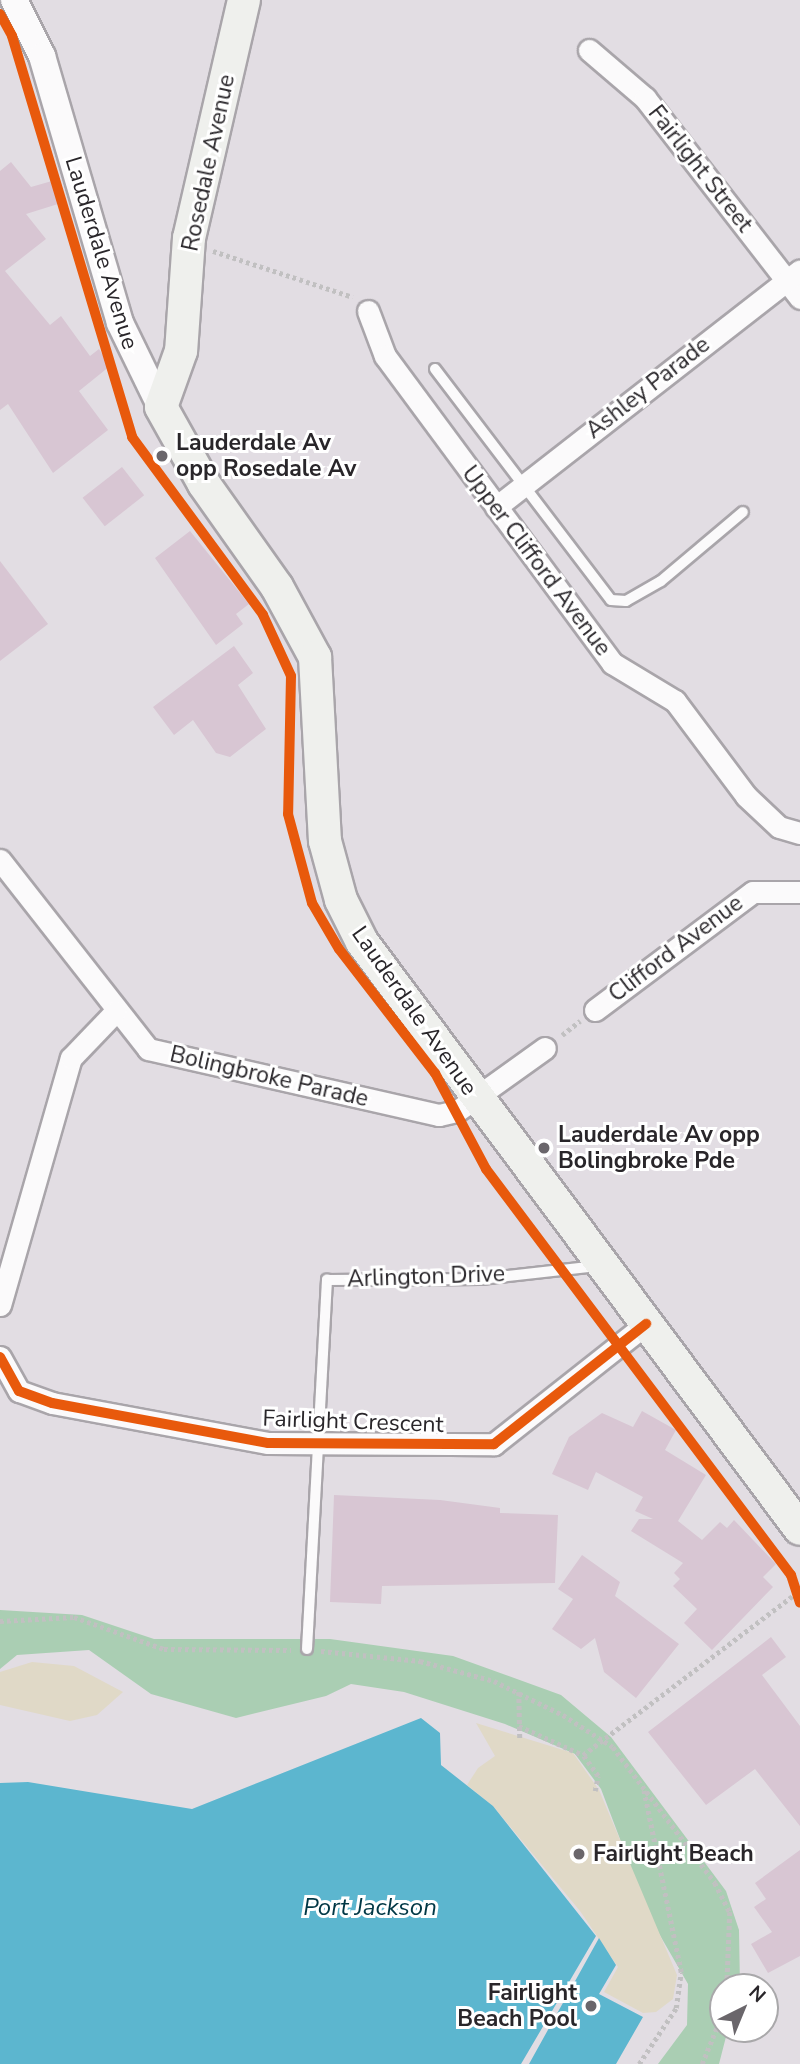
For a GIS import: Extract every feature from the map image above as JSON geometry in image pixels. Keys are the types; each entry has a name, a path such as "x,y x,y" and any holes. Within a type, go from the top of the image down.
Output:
{"main road":[{"name":"Rosedale Avenue","path":"162,407 183,340 189,244 244,0"},
{"name":"Lauderdale Avenue","path":"162,407 204,484 277,587 315,656 321,710 319,806 341,900 376,963 800,1529"}],"street":[{"name":"Lauderdale Avenue","path":"14,0 42,56 120,323 162,407"},
{"name":"Fairlight Street","path":"589,50 645,97 793,275 800,298"},
{"name":"Ashley Parade","path":"496,507 793,275"},
{"name":"Upper Clifford Avenue","path":"368,310 385,356 612,663 674,701 746,796 779,827 800,833"},
{"name":"Bolingbroke Parade","path":"0,860 115,1012 148,1049 196,1064 439,1115 476,1099 545,1048"},
{"name":"Clifford Avenue","path":"595,1010 753,892 800,892"},
{"path":"0,1305 71,1058 115,1012"},
{"name":"Fairlight Crescent","path":"0,1357 19,1391 52,1403 268,1443 494,1444 646,1324"}],"lane":[{"path":"435,369 611,600 626,601 661,581 743,512"},
{"name":"Arlington Drive","path":"307,1649 327,1280 481,1279 602,1266"}],"path":[{"path":"189,244 347,291 368,310"},
{"path":"545,1048 595,1010"},
{"path":"583,1755 799,1595 791,1575"},
{"path":"0,1621 74,1617 164,1649 307,1649 420,1661 519,1692 603,1739 715,1883 730,1912 728,1973"},
{"path":"519,1692 520,1740"},
{"path":"519,1726 583,1755 598,1776 595,1791"},
{"path":"639,2064 676,2008 681,1972 644,1790"},
{"path":"702,2064 710,2043"}],"green space":[{"path":"0,1610 82,1615 154,1639 330,1639 453,1656 561,1695 611,1737 726,1891 739,1930 740,1973 709,1973 709,2043 724,2043 719,2064 658,2064 687,2025 688,1984 650,1918 601,1789 575,1754 505,1724 404,1692 351,1684 326,1696 236,1718 151,1694 89,1650 17,1655 0,1669"}],"sand":[{"path":"32,1662 74,1666 123,1692 97,1715 70,1721 0,1705 0,1672"},
{"name":"Fairlight Beach","path":"476,1723 573,1753 599,1790 677,1975 673,1999 656,2012 643,2013 604,1992 618,1967 580,1911 493,1806 467,1785 478,1768 495,1756"}],"water":[{"name":"Port Jackson","path":"421,1718 440,1733 441,1765 493,1806 596,1936 521,2064 0,2064 0,1783 28,1782 192,1809"},
{"name":"Fairlight Beach Pool","path":"599,1938 616,1965 599,1994 643,2017 616,2064 529,2064"}],"building":[{"path":"11,162 31,187 52,181 58,204 26,214 46,239 5,271 50,325 61,316 90,356 99,349 110,366 79,391 108,430 53,473 8,404 0,410 0,171"},
{"path":"122,467 144,495 105,526 83,498"},
{"path":"190,531 249,604 236,614 243,624 216,645 155,558"},
{"path":"0,561 48,624 0,661"},
{"path":"234,646 253,673 238,685 266,729 230,757 216,753 193,720 174,735 153,707"},
{"path":"642,1411 676,1430 665,1450 706,1475 678,1521 702,1540 720,1522 727,1528 734,1520 776,1564 763,1577 773,1587 712,1650 684,1623 697,1609 673,1586 680,1579 674,1573 683,1563 631,1531 639,1519 653,1519 635,1511 643,1497 596,1472 588,1490 552,1474 569,1437 602,1413 633,1427"},
{"path":"334,1495 440,1500 500,1508 500,1513 558,1515 555,1583 382,1586 381,1604 330,1602"},
{"path":"582,1555 620,1582 615,1596 679,1644 636,1698 604,1672 595,1638 581,1649 552,1629 573,1599 558,1589"},
{"path":"771,1637 786,1657 762,1675 800,1726 800,1826 755,1769 706,1805 648,1732"},
{"path":"800,1850 800,1956 768,1973 751,1944 772,1932 754,1907 766,1899 755,1883"}],"cycle path":[{"path":"0,14 12,36 132,437 263,615 291,676 288,814 312,903 339,949 435,1073 486,1169 791,1575 800,1603"},
{"path":"0,1357 19,1391 52,1403 268,1443 494,1444 646,1324"}],"place":[{"name":"Lauderdale Av opp Rosedale Av","path":"162,456"},
{"name":"Lauderdale Av opp Bolingbroke Pde","path":"544,1148"},
{"name":"Fairlight Beach","path":"579,1854"},
{"name":"Fairlight Beach Pool","path":"591,2006"}]}
